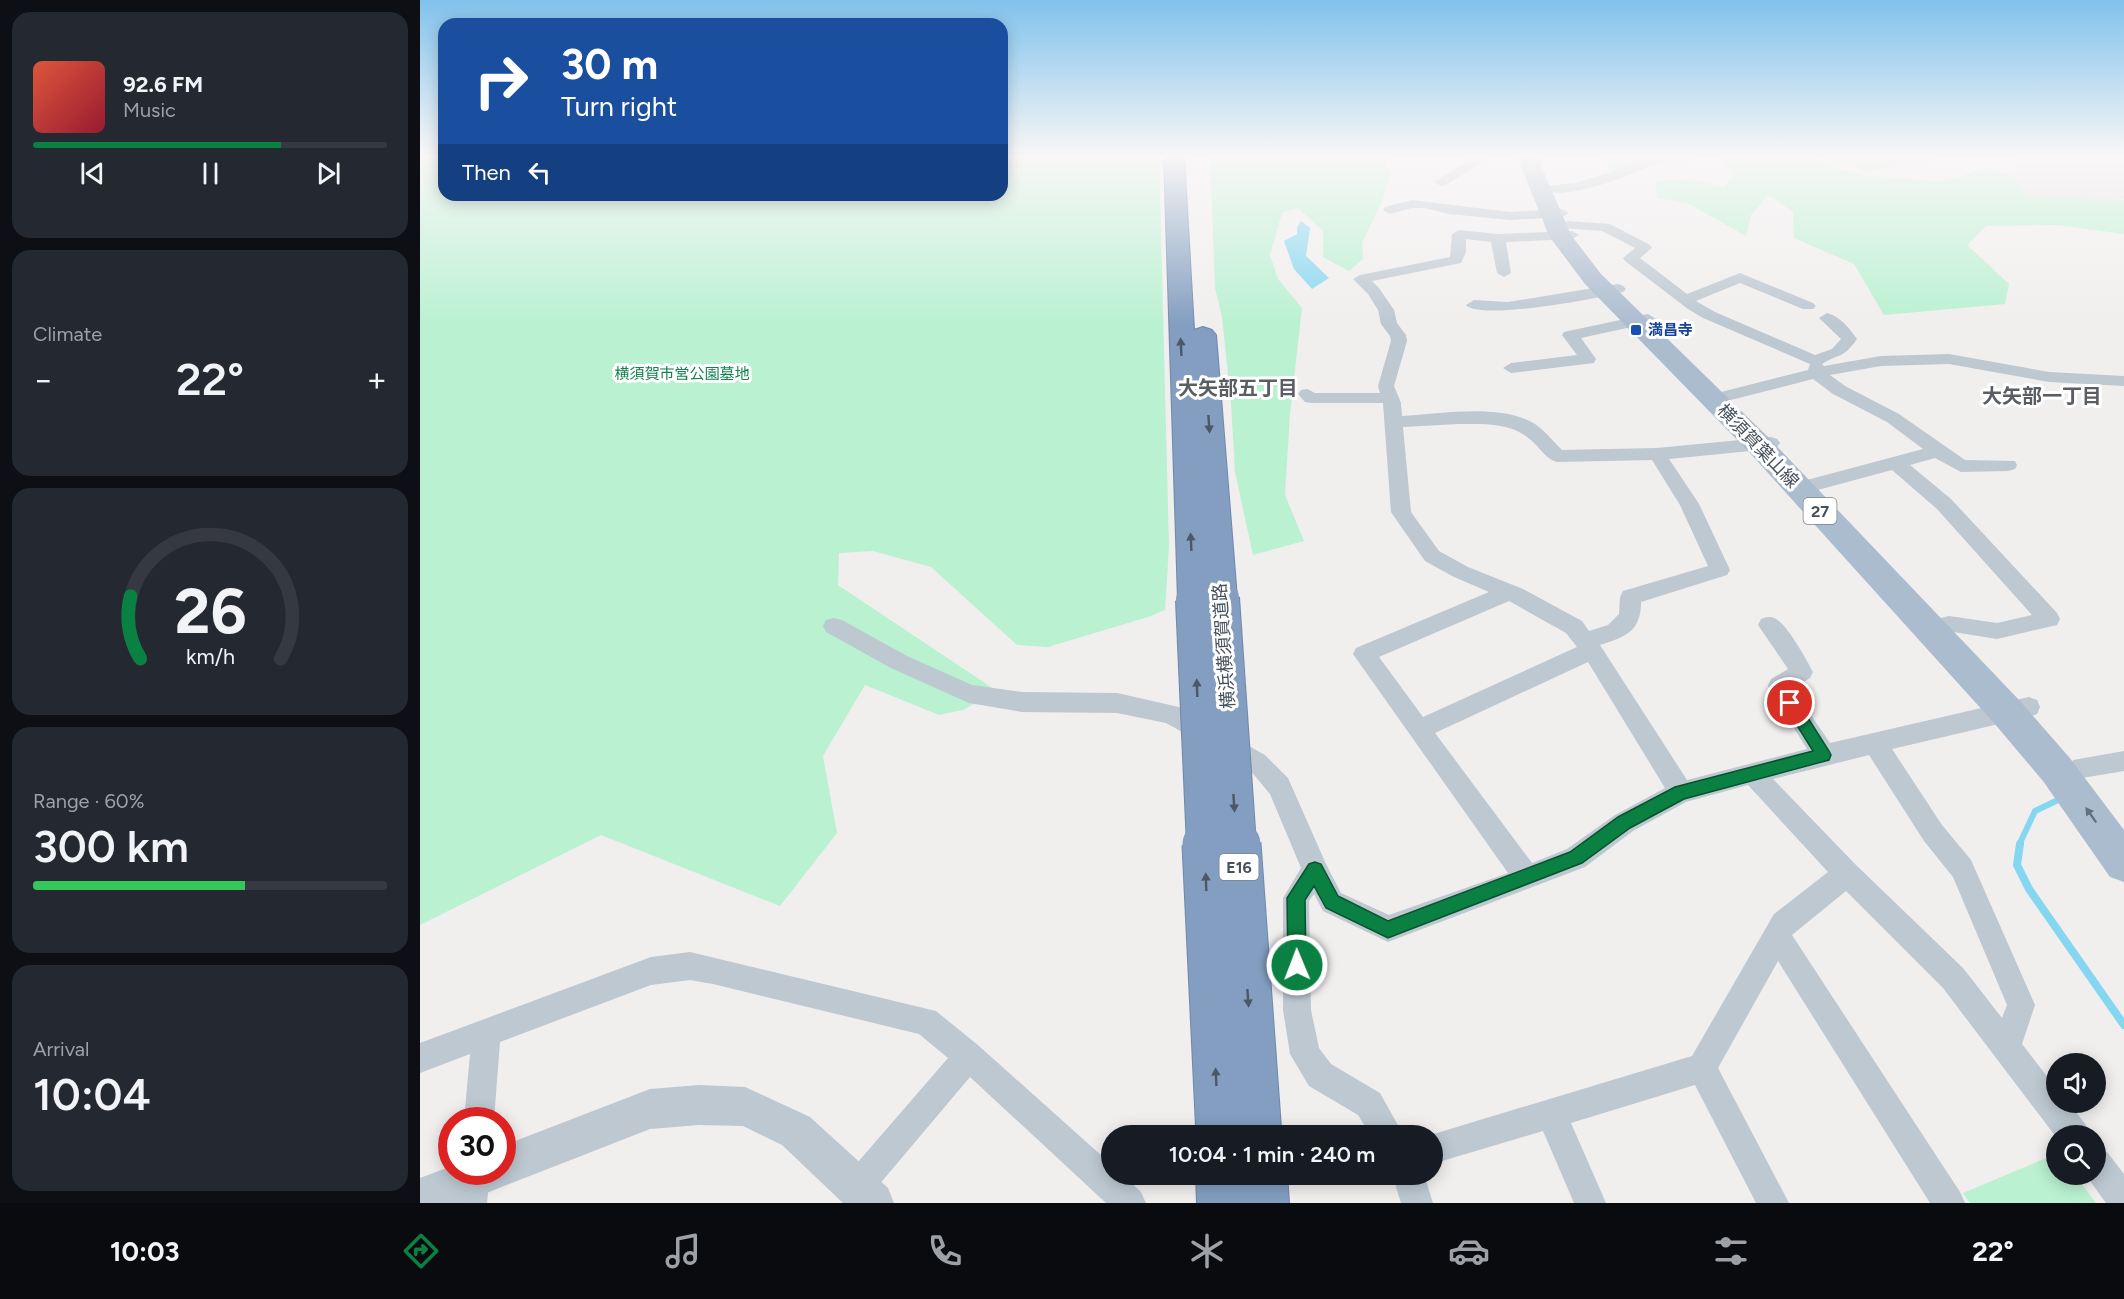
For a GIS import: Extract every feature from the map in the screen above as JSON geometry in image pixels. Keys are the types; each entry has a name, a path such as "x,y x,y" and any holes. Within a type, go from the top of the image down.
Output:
{"highway":[{"name":"横浜横須賀道路","path":"1190,212 1207,599 1219,1125"},
{"name":"横浜横須賀道路","path":"1207,599 1258,1125"},
{"path":"1221,1185 1222,1203"},
{"path":"1263,1185 1264,1203"}],"main road":[{"name":"横須賀葉山線","path":"1557,212 1586,271 1612,290 1766,444 2018,710 2082,767 2124,826"},
{"name":"横須賀葉山線","path":"1642,320 1727,396 1766,444 1814,485 1949,624 2018,710 2056,769 2124,863"}],"street":[{"path":"1471,212 1560,219 1605,227 1645,248 1630,258 1685,299 1709,315 1816,367 1839,390 1893,418 1961,466 2008,465"},
{"path":"1564,212 1560,219 1498,238 1459,234 1459,252 1456,260 1360,279 1374,291 1386,310 1389,324 1398,335 1399,341 1386,386 1393,422 1401,512 1416,537 1432,556 1461,572 1510,592 1574,627 1589,645 1681,792"},
{"path":"1498,238 1504,273"},
{"path":"1685,299 1706,293 1740,277 1808,306"},
{"path":"1474,305 1508,307 1612,290"},
{"path":"1816,367 1824,356 1838,352 1849,339 1839,326 1827,318"},
{"path":"1511,368 1588,359 1570,335 1642,320"},
{"path":"1727,396 1816,367 1881,361 1949,359 2049,377 2124,381"},
{"path":"1307,394 1311,398 1390,398"},
{"path":"1393,422 1488,419 1511,421 1536,434 1557,456 1657,454 1766,444"},
{"path":"1814,485 1938,451"},
{"path":"1419,730 1616,632 1630,616 1630,597 1720,570 1689,504 1657,454"},
{"path":"1896,463 1944,504 2049,619 1997,632 1949,624"},
{"path":"1510,592 1364,654 1527,878"},
{"path":"1769,625 1802,672 1779,686 1824,755"},
{"path":"834,626 898,662 969,694 1022,702 1117,703 1171,714 1257,762 1279,786 1299,828 1315,870 1332,902 1388,929 1576,858 1624,823 1681,792 1824,755 2018,710"},
{"path":"1875,744 1933,833 1962,869 2021,1005 2007,1046"},
{"path":"2082,767 2124,761"},
{"path":"1753,774 1847,874 1953,978 2067,1125"},
{"path":"1315,870 1296,898 1298,1010 1305,1054 1320,1074 1369,1104 1382,1125"},
{"path":"1443,1146 1702,1068 1784,923 1847,874"},
{"path":"1778,937 1949,1203"},
{"path":"420,1058 651,971 690,966 926,1021 969,1056 1130,1203"},
{"path":"480,1107 486,1033"},
{"path":"516,1164 650,1109 699,1104 745,1107 796,1131 864,1195 969,1056"},
{"path":"1702,1068 1773,1203"},
{"path":"1551,1113 1590,1203"},
{"path":"2106,1176 2124,1200"},
{"path":"420,1199 461,1185"},
{"path":"1411,1185 1417,1203"}],"green space":[{"name":"横須賀市営公園墓地","path":"420,212 1160,212 1169,547 1165,610 1048,647 1017,645 931,567 873,551 839,553 838,585 997,691 963,710 939,715 865,685 823,756 837,833 780,906 601,835 420,925"},
{"path":"1212,212 1285,212 1282,213 1270,255 1278,279 1302,308 1290,414 1285,495 1304,541 1253,555 1235,472 1222,317 1215,288"},
{"path":"1302,212 1377,212 1362,243 1363,259 1349,271 1323,257 1323,231"},
{"path":"1703,212 1753,212 1746,236"},
{"path":"1793,212 2124,212 2124,234 2058,225 1986,226 1967,245 2009,284 2005,304 1884,315 1854,264 1794,238"},
{"path":"2046,1158 2046,1185 2082,1185 2096,1203 1970,1203 1963,1193"}],"water":[{"path":"1301,221 1310,228 1306,256 1329,278 1312,289 1294,269 1284,241 1297,234 1297,227"}],"waterway":[{"path":"2019,845 2035,811 2058,800"},
{"path":"2020,844 2017,865 2029,889 2124,1025"}],"place":[{"name":"満昌寺","path":"1636,330"}],"district":[{"name":"大矢部五丁目","path":"1238,388"},
{"name":"大矢部一丁目","path":"2042,396"}],"route":[{"path":"1297,965 1296,898 1315,870 1332,902 1388,929 1429,915 1576,858 1624,823 1662,800 1681,792 1824,755 1790,703"}]}
